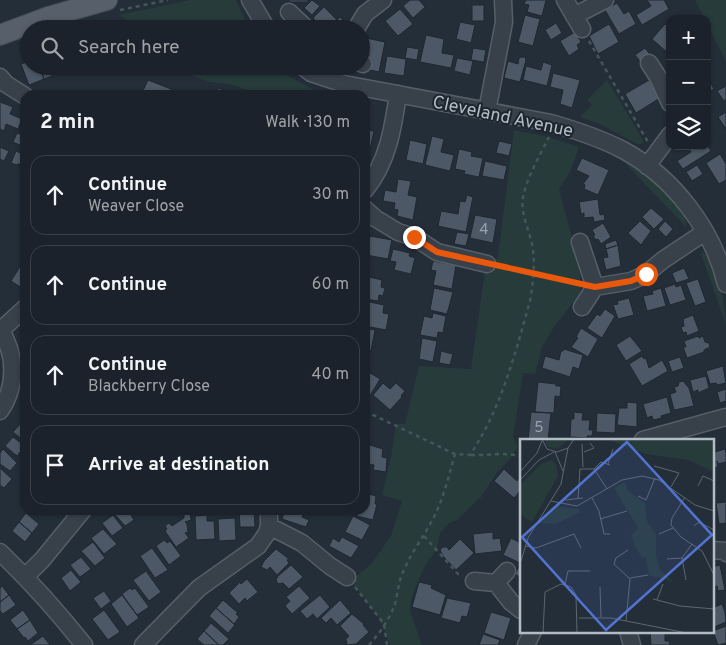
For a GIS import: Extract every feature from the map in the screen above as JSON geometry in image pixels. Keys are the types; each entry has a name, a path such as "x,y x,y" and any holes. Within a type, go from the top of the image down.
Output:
{"main road":[{"path":"40,20 107,0"},
{"path":"0,35 20,28"}],"street":[{"path":"250,0 262,20"},
{"path":"264,0 270,20"},
{"path":"361,20 365,14 383,0"},
{"path":"487,110 504,22 503,0"},
{"path":"564,0 578,23 605,0"},
{"path":"289,12 297,20"},
{"path":"649,63 666,94"},
{"name":"Cleveland Avenue","path":"317,75 344,84 551,123 575,130 624,151 664,180 694,214 716,254 726,284"},
{"path":"0,77 6,84 20,93"},
{"path":"370,182 381,166 386,154 398,94"},
{"path":"647,166 666,140"},
{"path":"370,214 398,232 414,237 437,252 487,264"},
{"path":"582,307 595,287 631,281 646,274 663,260 705,232"},
{"path":"580,242 595,287"},
{"path":"0,411 4,406 13,370 8,344 0,329 20,312"},
{"path":"647,439 726,417"},
{"path":"26,576 42,560 79,515"},
{"path":"143,645 190,586 258,546 267,533 269,518 347,577"},
{"path":"0,552 26,576 84,645"},
{"path":"474,580 502,577 511,602 520,609"},
{"path":"526,645 532,632"},
{"path":"628,632 632,645"}],"path":[{"path":"578,23 650,146"},
{"path":"470,455 484,435 499,399 530,300 533,250 522,199 549,136"},
{"path":"487,264 595,287"},
{"path":"370,413 455,454 520,456"},
{"path":"369,645 377,636 394,605 403,571 412,552 424,536 440,503 455,454"},
{"path":"424,536 458,574 474,580"},
{"path":"347,577 384,624 388,645"}],"green space":[{"path":"190,0 236,0 245,20 127,20 119,15"},
{"path":"695,0 726,0 726,61 711,32 711,15 703,15"},
{"path":"191,75 286,75 314,90 249,90 229,84 209,82"},
{"path":"607,80 643,140 642,144 637,144 602,125 580,117 592,105 587,100"},
{"path":"514,130 548,137 579,147 570,172 559,189 580,268 580,293 554,327 542,347 535,374 523,373 513,437 518,447 510,459 498,471 481,497 457,520 449,523 440,533 437,549 424,567 411,599 410,611 422,645 390,645 379,618 351,581 372,563 391,536 402,501 382,495 391,458 396,424 405,424 419,366 471,369 485,271 493,266 498,256"},
{"path":"597,147 637,167 666,191 684,216 686,227 623,161"},
{"path":"703,252 709,258 717,275 726,325 701,254"}],"building":[{"path":"289,0 308,0 308,2 289,2"},
{"path":"312,0 320,6 312,15 304,8"},
{"path":"410,0 419,0 425,7 413,18 403,6"},
{"path":"526,0 546,0 542,16 527,12 529,5 524,4"},
{"path":"647,0 664,0 669,9 642,25 636,15 651,6"},
{"path":"617,3 624,14 629,11 636,24 619,34 605,10"},
{"path":"472,5 484,5 484,21 472,21"},
{"path":"324,7 337,20 315,20 313,18"},
{"path":"400,9 413,24 398,36 385,21"},
{"path":"525,15 540,19 533,46 518,42"},
{"path":"460,22 475,25 471,43 456,39"},
{"path":"556,23 562,33 551,40 545,30"},
{"path":"609,24 619,42 598,54 589,36"},
{"path":"665,24 666,25 666,51 652,39"},
{"path":"575,32 581,42 577,45 579,49 569,56 560,41"},
{"path":"426,35 444,39 442,53 454,55 451,68 420,62"},
{"path":"370,39 385,42 379,72 370,70"},
{"path":"407,47 419,49 417,60 405,58"},
{"path":"473,48 486,50 484,62 471,60"},
{"path":"645,48 652,57 642,64 635,55"},
{"path":"387,56 406,59 404,76 384,73"},
{"path":"525,57 526,60 520,82 504,78 508,61 518,64 519,58"},
{"path":"457,58 473,61 470,75 454,71"},
{"path":"543,62 552,65 547,86 523,80 526,66 541,70"},
{"path":"553,73 580,80 572,108 560,104 563,90 550,87"},
{"path":"25,75 42,75 44,79 29,85"},
{"path":"42,75 52,75 52,76 44,79"},
{"path":"148,80 171,89 171,90 143,90"},
{"path":"649,80 660,98 636,113 625,94"},
{"path":"726,86 726,99 724,101 717,91"},
{"path":"0,102 13,107 10,114 20,118 20,124 18,129 6,124 4,131 0,129"},
{"path":"726,112 726,129 718,117"},
{"path":"370,131 374,131 370,150"},
{"path":"17,133 20,134 20,145 13,142"},
{"path":"432,136 444,139 441,152 454,155 450,171 425,165"},
{"path":"410,140 427,144 423,164 406,160"},
{"path":"499,141 512,144 509,156 496,153"},
{"path":"0,147 9,151 4,161 0,159"},
{"path":"459,149 472,152 471,156 483,158 479,177 464,174 465,171 455,169"},
{"path":"690,150 711,151 683,169 677,161 691,152"},
{"path":"16,151 20,153 20,164 17,165 11,163"},
{"path":"720,154 726,164 726,180 719,184 706,163"},
{"path":"582,158 609,170 598,195 584,189 585,185 583,184 589,176 576,170"},
{"path":"485,161 507,166 504,180 482,176"},
{"path":"697,165 703,174 692,181 686,172"},
{"path":"398,179 411,181 408,195 417,197 413,220 397,216 398,210 394,209 395,203 383,201 385,190 396,192"},
{"path":"467,195 473,197 466,232 438,226 441,211 458,214 460,201 465,202"},
{"path":"598,199 600,215 604,214 605,220 594,222 593,217 584,218 584,213 581,214 579,202"},
{"path":"651,208 664,219 654,229 642,217"},
{"path":"475,215 497,219 493,243 470,238"},
{"path":"640,221 651,231 641,245 628,233"},
{"path":"665,221 673,229 666,237 658,229"},
{"path":"603,223 611,237 601,244 593,236 595,235 592,230"},
{"path":"457,232 469,234 466,246 454,244"},
{"path":"370,236 392,240 388,259 370,256"},
{"path":"616,240 618,245 606,249 605,244"},
{"path":"618,245 621,266 606,270 603,258 608,257 606,249"},
{"path":"393,249 410,253 409,256 415,258 411,274 394,270 396,262 390,261"},
{"path":"433,261 456,265 452,289 433,285 436,271 431,270"},
{"path":"20,267 20,287 11,281"},
{"path":"684,268 689,279 676,283 672,273"},
{"path":"370,277 382,280 381,287 385,288 383,296 379,295 378,301 370,300"},
{"path":"698,279 706,302 695,306 686,283"},
{"path":"675,284 676,287 681,285 686,300 670,305 664,288"},
{"path":"434,288 453,292 447,314 430,310"},
{"path":"661,288 666,306 647,311 643,296 653,294 652,291"},
{"path":"629,298 634,315 618,319 613,305 618,304 617,301"},
{"path":"370,302 384,305 383,313 389,314 386,330 370,327"},
{"path":"605,309 615,316 602,338 587,328 597,314 600,316"},
{"path":"433,313 446,316 443,333 438,332 437,338 420,335 424,316 432,318"},
{"path":"693,315 699,331 687,336 686,332 683,333 681,327 684,326 683,319"},
{"path":"581,328 598,339 588,357 571,347 578,338 576,337"},
{"path":"370,329 375,330 370,351"},
{"path":"630,336 642,351 626,361 616,345"},
{"path":"698,336 699,338 703,336 705,342 709,343 710,347 704,350 704,352 687,358 683,347 686,347 684,341"},
{"path":"422,338 437,341 433,362 419,359"},
{"path":"564,349 583,355 579,369 573,367 570,377 542,368 545,356 559,360 561,351"},
{"path":"441,351 453,354 450,365 439,363"},
{"path":"642,356 644,359 646,358 649,368 662,360 668,371 642,386 629,364"},
{"path":"680,357 684,368 672,372 668,361"},
{"path":"723,366 726,383 710,384 706,371"},
{"path":"370,373 380,379 370,396"},
{"path":"706,376 709,388 698,393 698,390 693,392 690,380"},
{"path":"683,381 689,388 694,406 674,410 670,394 676,392 674,387"},
{"path":"538,382 561,386 560,397 555,396 554,413 535,412"},
{"path":"383,383 390,389 396,383 405,391 390,410 373,395"},
{"path":"726,389 726,401 720,403 717,392"},
{"path":"667,397 671,413 653,420 652,416 647,418 643,404"},
{"path":"627,402 637,403 637,427 617,425 619,408 627,408"},
{"path":"531,412 551,413 548,439 528,439"},
{"path":"574,412 583,413 582,420 590,420 589,430 593,430 592,436 587,436 587,438 570,437 571,419 574,419"},
{"path":"597,413 616,414 615,433 596,432"},
{"path":"20,424 20,438 13,432"},
{"path":"13,437 20,442 20,452 17,456 5,446"},
{"path":"370,445 383,449 382,457 387,458 386,472 373,470 374,465 370,464"},
{"path":"3,449 17,463 10,471 0,464 0,453"},
{"path":"725,449 726,462 718,464 717,461 718,467 714,468 714,450 715,452"},
{"path":"0,468 12,479 4,488 0,485"},
{"path":"504,469 517,481 520,479 520,491 514,498 494,481"},
{"path":"370,494 376,496 375,504 377,504 373,520 357,516 370,515"},
{"path":"726,502 726,523 719,524 716,503"},
{"path":"24,515 28,515 39,524 32,533 19,522"},
{"path":"113,515 123,528 112,536 102,523"},
{"path":"115,515 131,515 134,520 125,526"},
{"path":"184,515 190,515 191,520 185,522 188,532 185,533 189,538 176,547 165,531 167,529 165,526 169,523 172,526 184,518"},
{"path":"207,515 207,521 214,521 215,539 196,540 195,516"},
{"path":"239,515 254,515 255,527 240,527"},
{"path":"283,515 303,515 302,517 309,520 306,527 282,519"},
{"path":"353,516 370,525 362,540 345,532"},
{"path":"235,518 236,540 219,541 218,519"},
{"path":"19,522 32,533 25,542 12,531"},
{"path":"103,529 117,544 104,554 91,538"},
{"path":"493,532 493,539 500,538 502,551 475,554 473,534"},
{"path":"342,537 359,546 351,558 329,546 333,538 339,542"},
{"path":"511,538 520,542 520,563 503,555"},
{"path":"460,539 474,553 456,570 440,550 443,547 447,547 449,550"},
{"path":"164,540 167,543 170,541 181,556 169,565 156,546"},
{"path":"93,542 105,558 95,566 81,551"},
{"path":"152,548 168,570 155,578 140,556"},
{"path":"276,549 289,559 287,560 289,563 277,575 270,567 267,570 261,567 264,561"},
{"path":"81,557 91,569 80,577 70,565"},
{"path":"291,565 303,577 289,589 283,583 278,584 276,580"},
{"path":"520,565 520,577 515,574"},
{"path":"720,565 725,590 718,591 717,586 714,587 714,566"},
{"path":"71,570 81,582 70,591 61,578"},
{"path":"146,571 161,592 149,601 133,580"},
{"path":"247,579 258,592 247,601 245,598 239,604 229,593 240,582 241,584"},
{"path":"419,582 432,585 431,588 446,595 440,615 412,607"},
{"path":"2,586 9,595 0,602 0,588"},
{"path":"299,586 310,598 292,614 285,606 290,601 286,597"},
{"path":"130,588 132,590 135,588 149,607 137,615 122,594"},
{"path":"104,591 111,601 101,609 93,598"},
{"path":"9,595 16,605 3,614 0,611 0,602"},
{"path":"122,595 139,618 127,627 111,604"},
{"path":"320,595 330,607 317,619 313,614 307,619 300,611"},
{"path":"447,598 471,603 467,617 462,616 460,623 441,618"},
{"path":"223,600 238,613 236,614 239,617 234,624 216,608"},
{"path":"340,600 351,613 337,625 331,618 326,623 321,618"},
{"path":"722,604 726,622 714,627 714,607"},
{"path":"216,608 235,625 228,633 209,616"},
{"path":"23,610 30,620 17,629 10,620"},
{"path":"104,610 120,632 108,640 92,619"},
{"path":"491,612 511,618 504,640 484,633"},
{"path":"352,614 364,624 369,632 356,644 347,645 346,639 349,636 340,626"},
{"path":"30,620 38,633 28,641 17,629"},
{"path":"211,623 229,639 223,645 219,645 204,631"},
{"path":"726,626 726,643 718,645 714,631"},
{"path":"204,631 219,645 204,645 197,639"},
{"path":"650,632 665,632 665,641 669,641 670,645 651,645"},
{"path":"483,634 500,640 498,645 479,645"},
{"path":"43,636 50,645 30,645"}],"route":[{"path":"414,237 437,252 595,287 631,281 646,274"}]}
